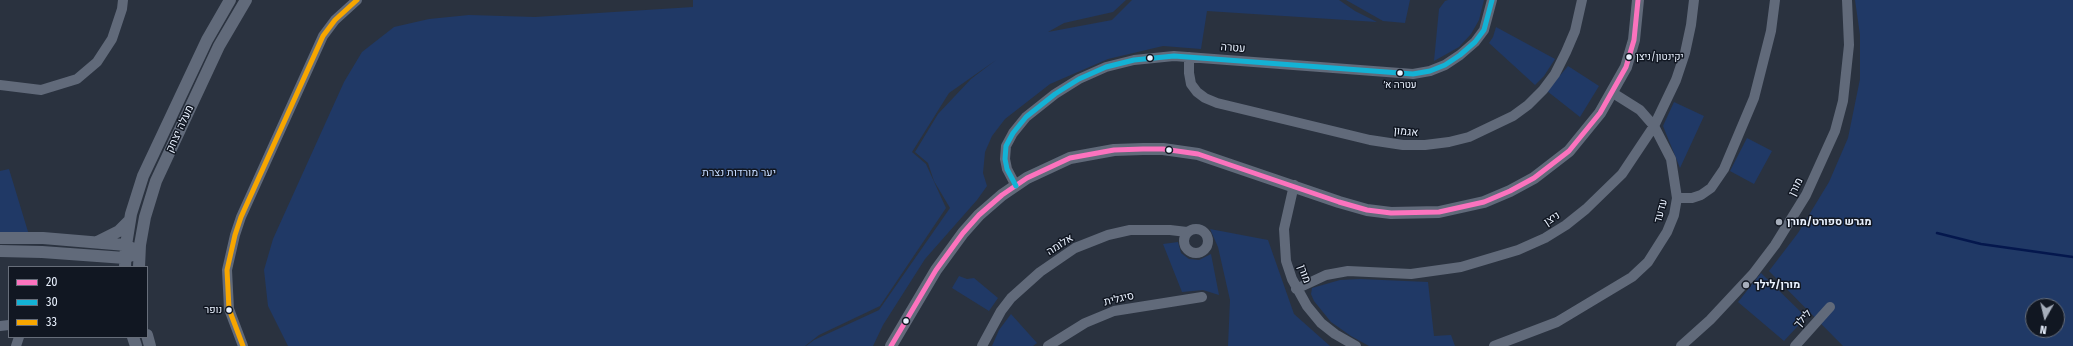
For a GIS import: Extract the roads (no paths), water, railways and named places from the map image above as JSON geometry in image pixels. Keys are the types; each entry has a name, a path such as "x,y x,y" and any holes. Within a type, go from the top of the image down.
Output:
{"street":[{"path":"0,85 42,90 77,79 98,62 112,38 122,9 122,0"},
{"name":"מעלה יצחק","path":"125,263 130,220 143,176 207,40 230,0"},
{"name":"מעלה יצחק","path":"139,266 145,217 156,181 219,46 246,0"},
{"path":"243,346 235,327 229,302 227,270 234,235 323,36 335,20 357,0"},
{"name":"עטרה","path":"1016,186 1007,169 1005,159 1006,146 1013,132 1026,117 1055,94 1079,79 1106,67 1159,56 1414,74 1430,71 1444,66 1475,42 1484,30 1492,0"},
{"name":"אגמון","path":"1189,57 1191,84 1197,92 1205,98 1217,103 1370,140 1403,145 1425,145 1449,142 1469,137 1502,122 1528,105 1543,90 1555,74 1566,52 1575,31 1582,0"},
{"path":"891,346 950,250 979,215 1002,195 1027,178 1070,158 1114,150 1143,149 1163,149 1198,154 1294,185 1339,202 1367,210 1392,213 1439,212 1484,202 1510,191 1534,178 1564,156 1585,134 1613,93 1626,67 1634,40 1638,0"},
{"name":"ניצן","path":"1296,289 1326,276 1348,271 1411,274 1462,267 1510,253 1538,241 1566,225 1608,190 1622,174 1654,126 1676,80 1685,53 1692,25 1694,0"},
{"name":"עדעד","path":"1494,346 1557,322 1632,277 1651,257 1667,232 1674,216 1677,198 1692,198 1701,195 1711,188 1724,169 1754,98 1771,31 1775,0"},
{"name":"מורן","path":"1681,346 1710,320 1753,274 1779,238 1806,195 1835,131 1842,101 1849,45 1847,0"},
{"path":"1613,93 1640,110 1654,126 1671,159 1677,198"},
{"name":"מורן","path":"1294,185 1284,229 1286,261 1296,289 1307,306 1321,323 1335,334 1356,346"},
{"path":"94,243 119,231 130,220"},
{"name":"אלומה","path":"982,346 1011,298 1040,272 1075,248 1108,235 1130,230 1170,230 1187,232"},
{"path":"0,238 43,238 126,245 140,252 125,263 96,256 0,251"},
{"path":"96,256 111,266"},
{"name":"סיגלית","path":"1048,346 1085,323 1114,311 1202,297"},
{"name":"לילך","path":"1794,346 1830,307"}],"waterway":[{"path":"1937,233 1981,244 2073,257"}],"place":[{"name":"יקינטון/ניצן","path":"1629,57"},
{"name":"עטרה א׳","path":"1400,73"},
{"name":"מגרש ספורט/מורן","path":"1779,222"},
{"name":"מורן/לילך","path":"1746,285"},
{"name":"נופר","path":"229,310"}],"park label":[{"name":"יער מורדות נצרת","path":"739,173"}]}
